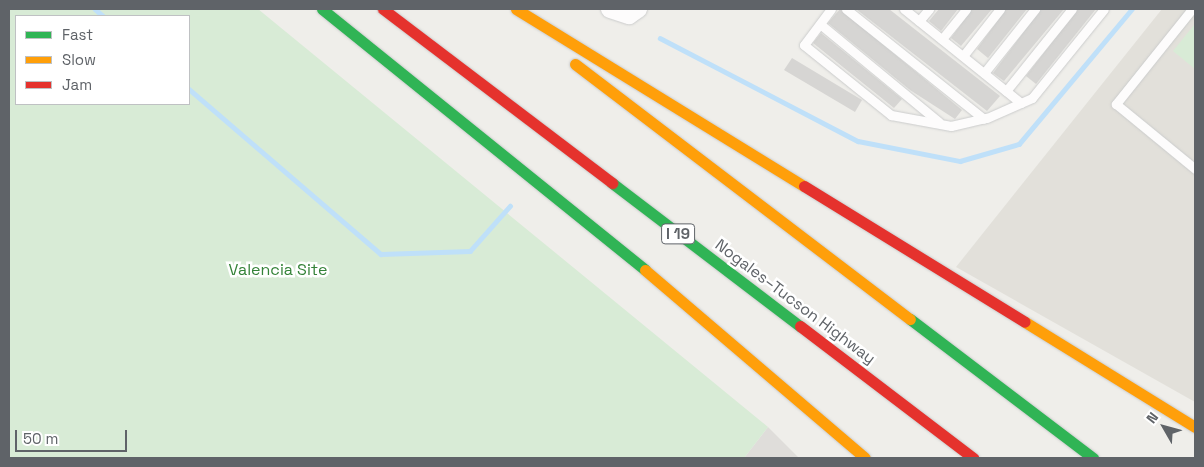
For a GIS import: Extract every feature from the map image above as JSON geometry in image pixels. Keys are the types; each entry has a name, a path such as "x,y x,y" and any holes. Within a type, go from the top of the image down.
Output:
{"highway":[{"path":"322,9 620,248 865,458"},
{"name":"Nogales–Tucson Highway","path":"383,9 973,458"},
{"path":"503,9 1093,458"},
{"path":"516,9 1195,427"},
{"path":"1167,411 1195,442"}],"street":[{"path":"610,9 633,12"}],"lane":[{"path":"831,9 804,45 891,115 941,124 984,119 1032,98 1104,9"},
{"path":"846,9 984,119"},
{"path":"904,9 1021,103"},
{"path":"919,21 929,9"},
{"path":"942,39 966,9"},
{"path":"963,56 1000,9"},
{"path":"984,73 1035,9"},
{"path":"1006,91 1072,9"},
{"path":"1192,9 1116,104 1195,169"},
{"path":"820,24 941,124"}],"shaded area":[{"path":"1162,9 1195,9 1195,402 956,267"},
{"path":"768,427 799,458 744,458"}],"green space":[{"name":"Valencia Site","path":"9,9 258,9 768,427 744,458 9,458"},
{"path":"1195,26 1195,69 1173,51"}],"building":[{"path":"840,9 962,110 955,119 910,90 828,23"},
{"path":"856,9 889,9 1000,96 987,111"},
{"path":"939,9 958,9 941,31 929,21"},
{"path":"972,9 992,9 961,46 951,38"},
{"path":"1006,9 1027,9 988,58 977,49"},
{"path":"1041,9 1064,9 1004,81 993,73"},
{"path":"1078,9 1096,9 1036,84 1026,76"},
{"path":"821,33 902,99 894,108 813,43"},
{"path":"792,58 862,100 855,112 784,70"}],"waterway":[{"path":"95,9 102,15"},
{"path":"660,38 858,141 960,161 1019,144 1132,9"},
{"path":"190,90 381,254 470,251 510,206"}],"traffic: fast":[{"path":"322,9 645,270"},
{"path":"612,183 800,326"},
{"path":"910,319 1093,458"}],"traffic: slow":[{"path":"516,9 804,186"},
{"path":"575,64 910,319"},
{"path":"645,270 865,458"},
{"path":"1025,322 1195,427"}],"traffic: jam":[{"path":"383,9 612,183"},
{"path":"804,186 1025,322"},
{"path":"800,326 973,458"}]}
